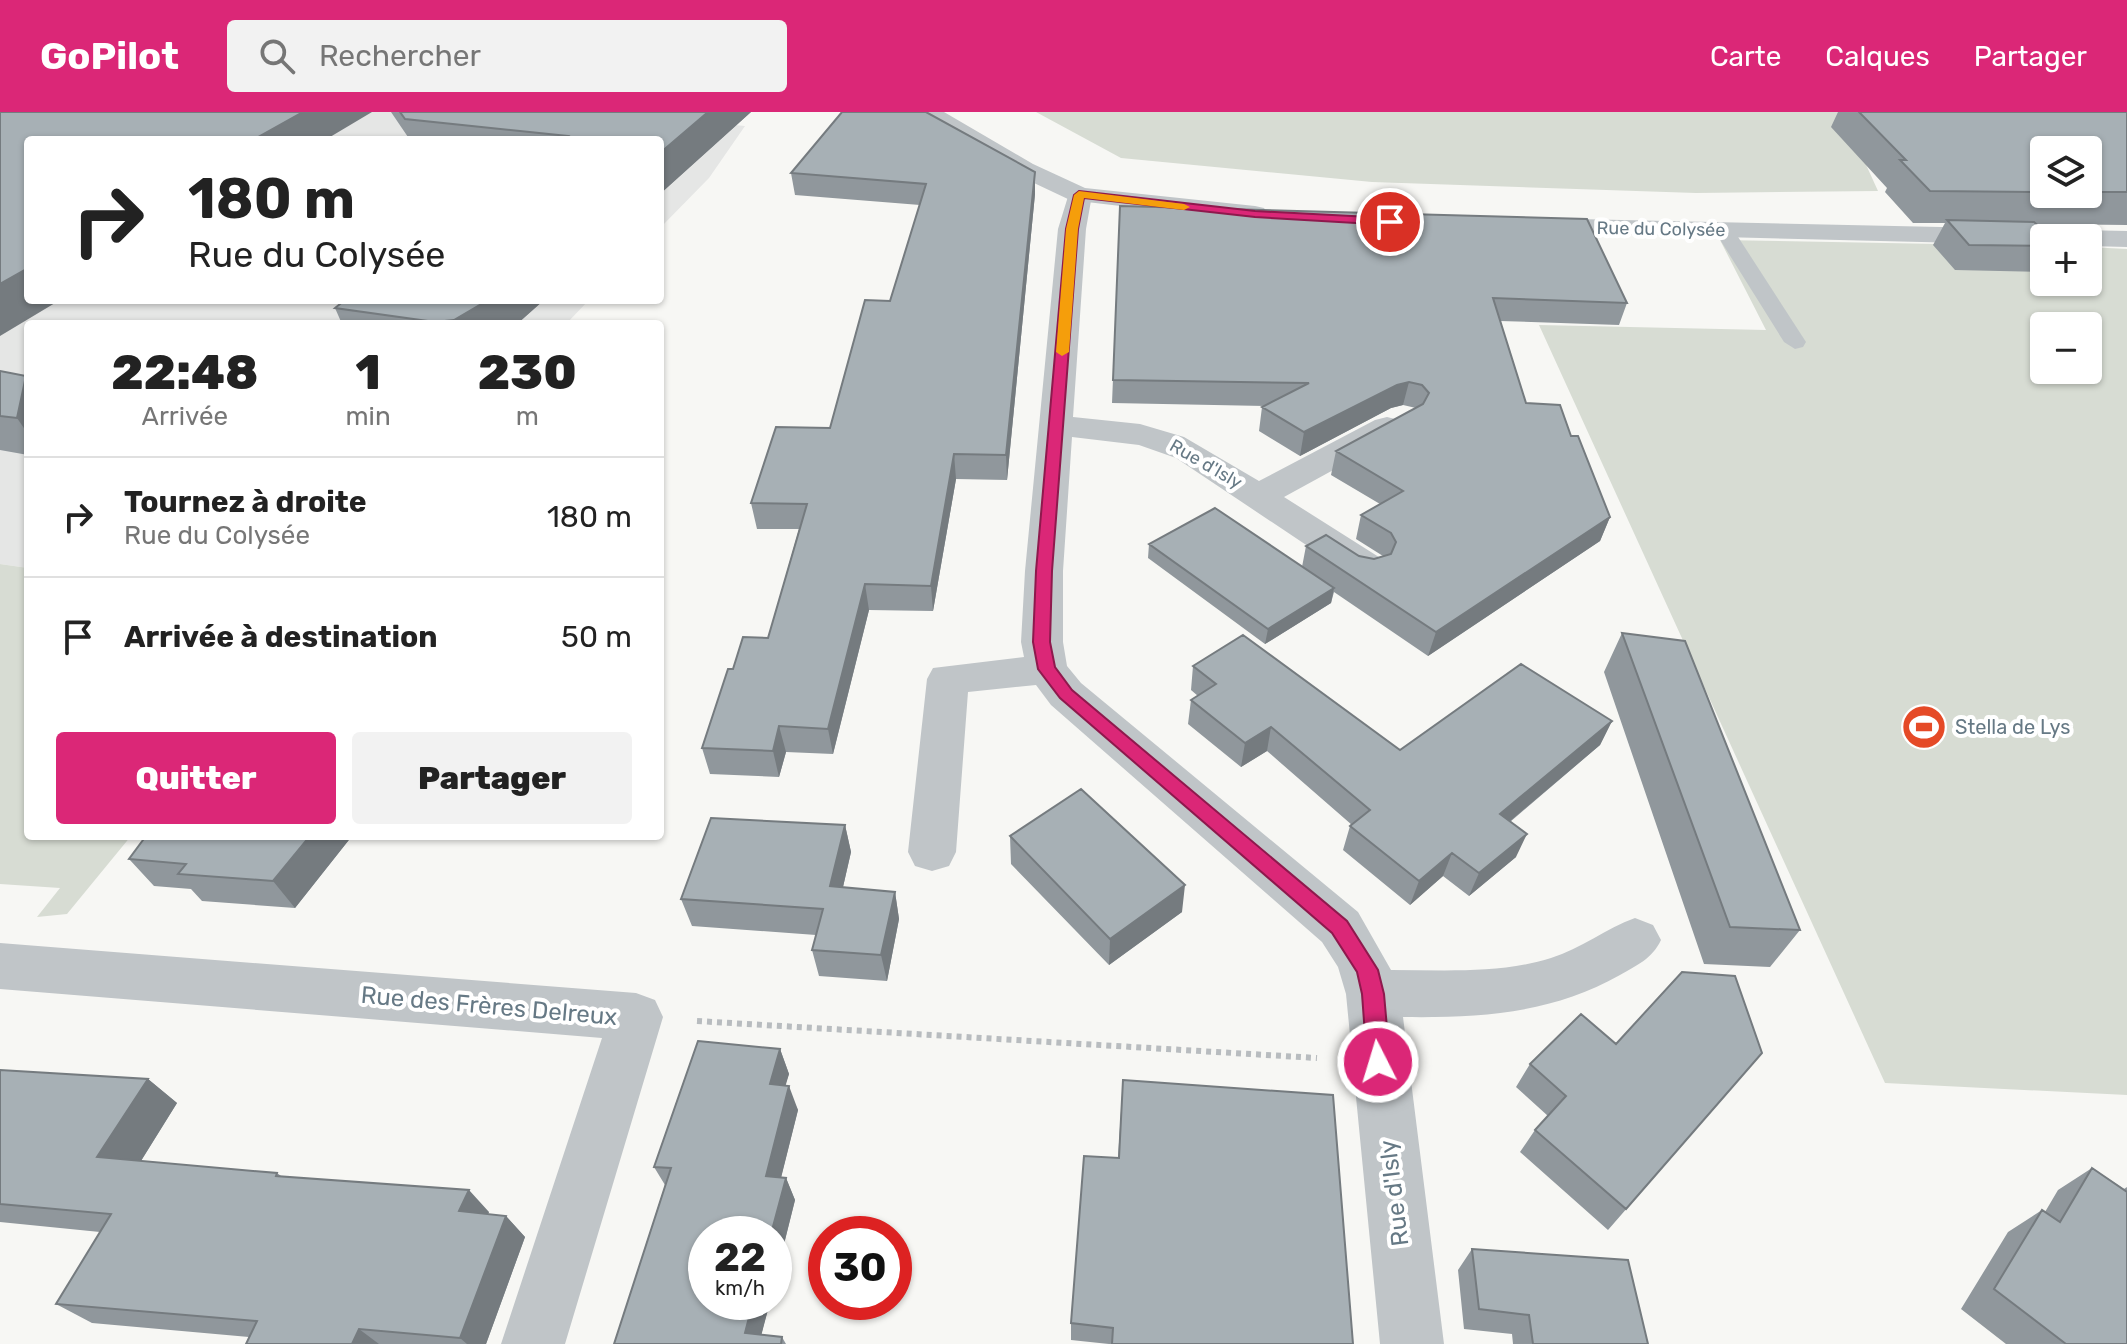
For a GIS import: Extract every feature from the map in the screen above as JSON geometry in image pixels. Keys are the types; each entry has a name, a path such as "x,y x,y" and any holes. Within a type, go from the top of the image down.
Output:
{"street":[{"path":"927,112 1034,174 1079,195 1286,216"},
{"path":"932,852 948,679 1047,669 1042,656 1044,585 1072,229 1079,195"},
{"name":"Rue du Colysée","path":"1503,225 2030,237"},
{"path":"2102,238 2127,239"},
{"name":"Rue d'Isly","path":"1259,496 1404,418"},
{"name":"Rue d'Isly","path":"1056,426 1149,434 1188,451 1368,568"},
{"name":"Rue d'Isly","path":"1047,669 1066,694 1340,927 1367,970 1373,994 1378,1062 1412,1344"},
{"path":"1373,994 1491,992 1552,981 1587,968 1635,940"},
{"name":"Rue des Frères Delreux","path":"0,966 636,1017 533,1344"}],"lane":[{"path":"1724,230 1795,342"}],"path":[{"path":"636,1017 1378,1062"}],"shaded area":[{"path":"259,112 595,112 745,126 709,178 664,224 664,136 214,136"},
{"path":"1036,112 1842,112 1878,191 1696,193 1372,182 1121,158"},
{"name":"Stella de Lys","path":"1720,240 2030,246 2030,296 2102,296 2102,248 2127,249 2127,1095 1885,1083 1539,325 1766,330"},
{"path":"0,251 24,293 24,304 585,304 570,320 24,320 24,567 0,564"},
{"path":"0,564 24,567 24,840 128,840 67,914 37,917 60,888 0,884"}],"building":[{"path":"0,112 303,112 260,136 24,136 24,270 0,284"},
{"path":"400,112 708,112 664,150 664,136 568,136 405,119"},
{"path":"842,112 926,112 1035,172 1006,455 954,454 931,586 865,584 828,729 779,726 773,751 702,748 728,669 733,669 743,637 768,638 807,504 751,503 776,427 830,428 865,300 890,301 926,184 791,173"},
{"path":"1859,112 2127,112 2127,192 2102,192 2102,136 2030,136 2030,192 1930,191 1900,160 1906,160"},
{"path":"1120,206 1587,219 1627,303 1493,298 1526,403 1560,405 1571,436 1578,436 1610,517 1436,632 1306,546 1326,535 1359,556 1374,559 1391,554 1396,542 1391,533 1361,515 1403,491 1336,451 1423,404 1429,393 1422,385 1409,382 1397,385 1304,432 1262,407 1309,383 1113,380"},
{"path":"1947,220 2036,224 2030,224 2030,246 1969,245"},
{"path":"340,304 481,304 454,320 421,320 335,308"},
{"path":"0,371 24,376 17,418 0,416"},
{"path":"1215,508 1334,588 1268,629 1149,544"},
{"path":"1622,633 1685,641 1800,930 1730,927"},
{"path":"1243,635 1400,750 1521,664 1612,721 1500,814 1527,834 1479,873 1452,853 1419,881 1350,826 1370,810 1271,727 1245,743 1191,700 1216,684 1193,666"},
{"path":"1081,789 1185,885 1110,939 1010,836"},
{"path":"711,818 845,825 830,886 895,892 881,955 812,950 823,909 681,899"},
{"path":"143,840 307,840 273,881 178,874 186,864 129,859"},
{"path":"1682,972 1735,976 1762,1053 1626,1209 1535,1130 1566,1096 1530,1064 1581,1014 1616,1044"},
{"path":"698,1041 780,1049 770,1084 789,1086 766,1176 786,1178 776,1216 688,1216 688,1320 748,1320 745,1333 782,1337 781,1344 614,1344 671,1168 654,1167"},
{"path":"0,1070 148,1079 97,1157 277,1173 276,1176 469,1190 459,1211 506,1216 460,1338 359,1329 352,1344 246,1344 257,1321 56,1304 111,1214 0,1204"},
{"path":"1123,1080 1333,1095 1353,1344 1112,1344 1113,1328 1071,1323 1084,1156 1119,1158"},
{"path":"2092,1168 2127,1192 2127,1344 2066,1344 1994,1289 2042,1210 2060,1222"},
{"path":"1472,1249 1628,1260 1648,1344 1533,1344 1529,1315 1479,1309"}],"slow traffic":[{"path":"1062,352 1072,229 1079,195 1184,207"}],"place":[{"name":"Stella de Lys","path":"1924,727"}],"route":[{"path":"1378,1062 1373,994 1367,970 1357,949 1340,927 1066,694 1047,669 1042,656 1042,642 1044,571 1072,229 1079,195 1255,214 1390,222"}]}
